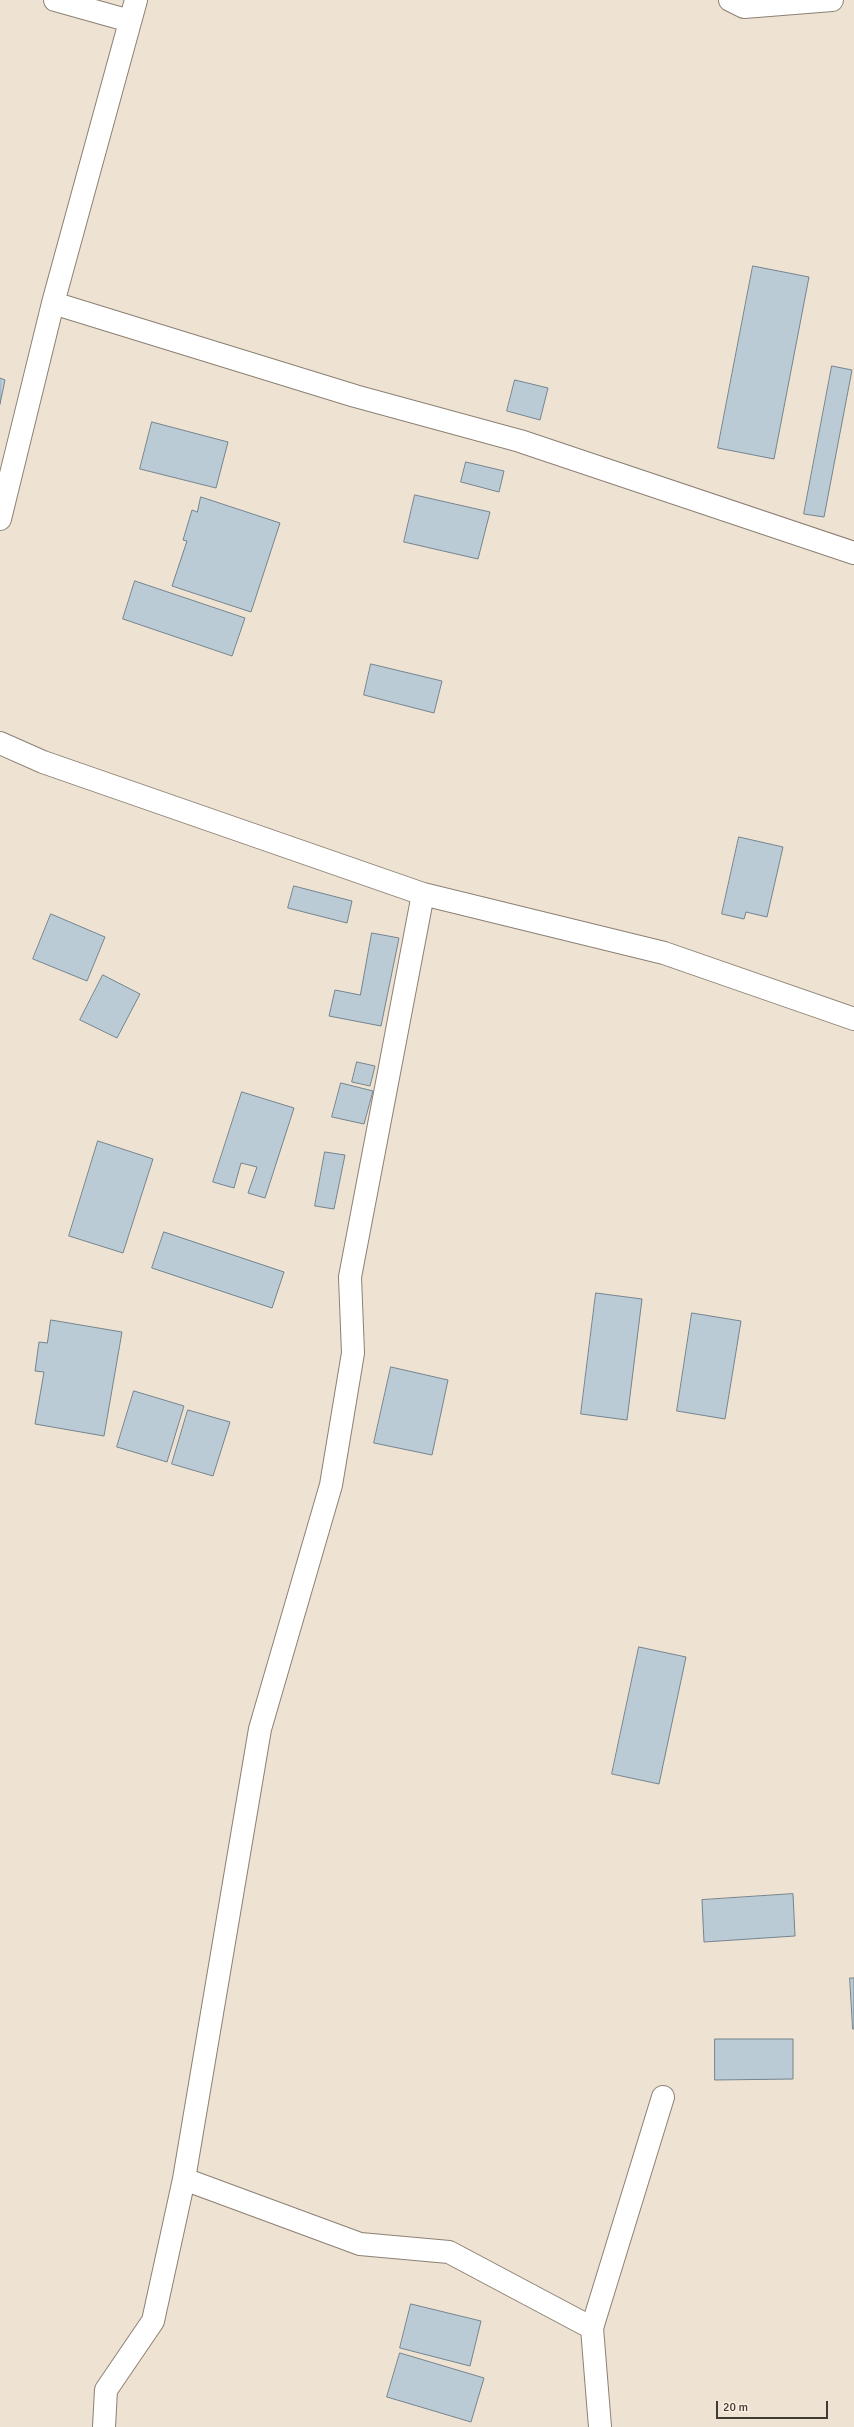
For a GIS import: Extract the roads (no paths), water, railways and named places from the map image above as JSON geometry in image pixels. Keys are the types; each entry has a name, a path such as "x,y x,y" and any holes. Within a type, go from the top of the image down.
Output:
{"street":[{"path":"55,0 130,21"},
{"path":"0,519 53,303 136,0"},
{"path":"730,0 744,7 832,0"},
{"path":"53,303 355,396 520,441 854,553"},
{"path":"0,743 43,762 423,894 664,953 854,1019"},
{"path":"104,2427 106,2390 153,2321 184,2179 260,1729 331,1484 353,1354 350,1277 423,894"},
{"path":"600,2427 592,2328 663,2097"},
{"path":"184,2179 360,2244 449,2252 592,2328"}]}
